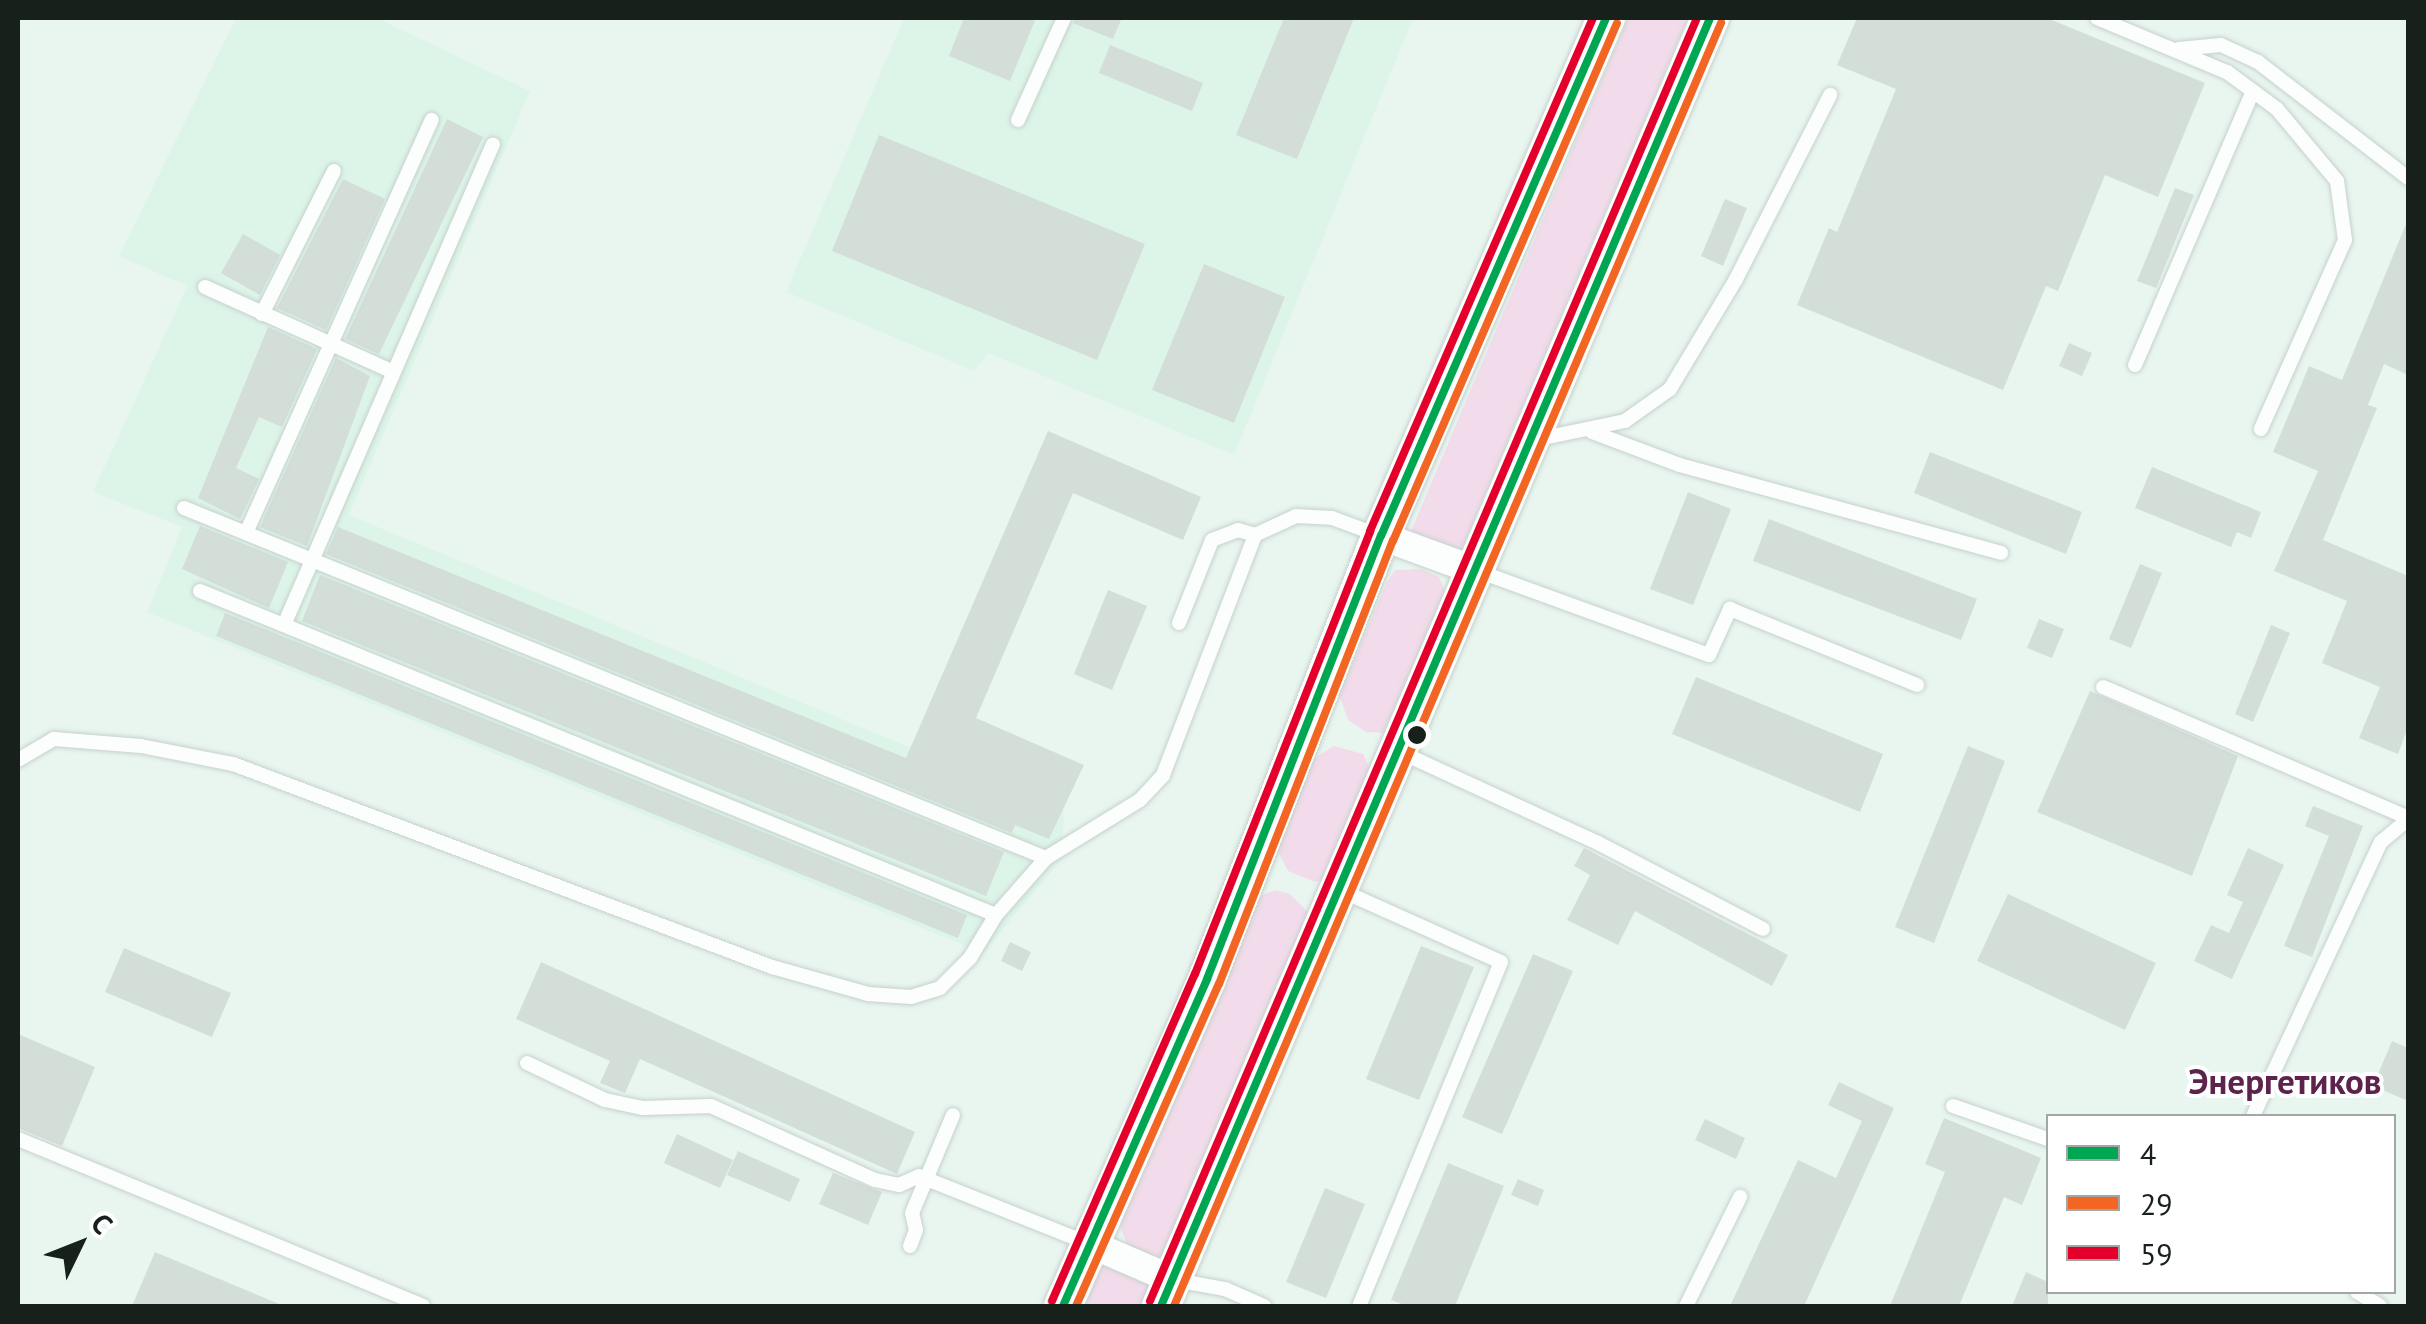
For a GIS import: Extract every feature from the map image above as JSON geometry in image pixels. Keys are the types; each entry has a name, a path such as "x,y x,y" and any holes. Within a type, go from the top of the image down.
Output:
{"main road":[{"path":"1063,1306 1094,1246 1382,536 1606,18"},
{"path":"1168,1293 1710,18"}],"street":[{"path":"1382,536 1474,570"},
{"path":"1094,1246 1168,1293"}],"lane":[{"path":"1018,120 1064,18"},
{"path":"2097,18 2174,50 2253,92 2277,109 2338,181 2346,240 2261,429"},
{"path":"2174,50 2221,45 2258,62 2408,178"},
{"path":"2136,365 2253,92"},
{"path":"1530,440 1591,432 1650,409 1670,389 1830,96"},
{"path":"246,533 326,344 432,120"},
{"path":"284,625 390,372 493,144"},
{"path":"262,314 334,172"},
{"path":"205,286 390,372"},
{"path":"1591,432 1680,466 2001,553"},
{"path":"184,508 1046,858"},
{"path":"1179,623 1212,540 1238,530 1255,535 1296,516 1332,518 1382,536"},
{"path":"18,760 54,739 141,746 233,764 772,967 868,994 911,997 940,988 970,958 996,915 1046,858 1140,800 1163,775 1255,535"},
{"path":"1474,570 1709,655 1730,608 1917,685"},
{"path":"200,591 996,915"},
{"path":"2104,687 2408,818 2381,842 2254,1114"},
{"path":"1398,751 1598,842 1763,929"},
{"path":"1339,890 1502,962 1359,1306"},
{"path":"528,1063 605,1100 643,1108 711,1106 874,1180 898,1185 918,1176 1094,1246"},
{"path":"1952,1106 2046,1139"},
{"path":"910,1246 916,1230 912,1213 953,1115"},
{"path":"18,1140 422,1306"},
{"path":"1686,1306 1740,1197"},
{"path":"1168,1293 1225,1289 1264,1306"}],"shaded area":[{"path":"236,18 377,18 530,91 349,515 1064,811 1062,859 983,953 147,612 182,527 93,492 187,286 119,256"},
{"path":"904,18 1413,18 1234,455 988,353 974,371 786,292"},
{"path":"1628,18 1688,18 1463,546 1458,552 1409,536"},
{"path":"1421,569 1439,577 1446,594 1385,733 1366,732 1348,720 1339,695 1387,582 1395,570"},
{"path":"1334,746 1363,754 1371,771 1324,880 1315,882 1288,871 1275,846 1311,760"},
{"path":"1275,890 1290,894 1309,913 1164,1258 1154,1258 1128,1248 1118,1220 1255,898"},
{"path":"1118,1264 1151,1287 1146,1306 1080,1306 1103,1266"}],"building":[{"path":"964,18 1036,18 1010,81 949,56"},
{"path":"1075,18 1122,18 1113,39 1073,23"},
{"path":"1284,18 1354,18 1297,159 1236,135"},
{"path":"1857,18 2047,18 2205,83 2158,197 2105,175 2058,291 2046,286 2003,390 1797,305 1829,228 1837,232 1896,89 1837,65"},
{"path":"1110,45 1203,83 1192,111 1099,73"},
{"path":"447,119 483,137 379,354 345,339"},
{"path":"879,135 1145,244 1097,360 832,251"},
{"path":"343,179 385,199 326,330 277,308"},
{"path":"2175,188 2194,195 2156,288 2137,281"},
{"path":"1725,199 1747,208 1723,266 1701,256"},
{"path":"2408,219 2408,375 2384,364 2368,405 2377,408 2323,540 2408,576 2408,727 2398,754 2359,738 2380,687 2322,663 2347,601 2274,571 2318,471 2273,452 2309,366 2342,380"},
{"path":"243,234 280,255 260,295 221,273"},
{"path":"1204,264 1285,297 1234,423 1152,390"},
{"path":"268,327 317,349 282,427 259,417 236,468 259,479 240,519 198,498"},
{"path":"2069,343 2092,353 2082,376 2059,366"},
{"path":"336,358 370,376 307,546 260,527"},
{"path":"1048,431 1201,497 1183,540 1073,493 976,718 1084,765 1049,839 1015,825 1012,833 326,554 338,527 906,758"},
{"path":"1930,452 2082,512 2066,554 1914,493"},
{"path":"2152,467 2261,512 2251,538 2237,532 2231,547 2135,508"},
{"path":"1688,492 1731,509 1693,605 1650,589"},
{"path":"1769,519 1977,599 1961,640 1753,561"},
{"path":"200,526 288,562 269,608 182,569"},
{"path":"2140,564 2162,573 2131,648 2109,639"},
{"path":"320,575 1004,852 986,896 302,621"},
{"path":"1108,590 1147,606 1112,690 1074,674"},
{"path":"225,613 967,915 958,938 216,636"},
{"path":"2039,619 2064,629 2052,658 2027,648"},
{"path":"2271,625 2290,633 2253,722 2235,714"},
{"path":"1696,677 1883,754 1860,812 1672,734"},
{"path":"2090,691 2238,756 2192,876 2037,812"},
{"path":"1968,746 2005,761 1934,943 1895,927"},
{"path":"2313,806 2363,826 2312,957 2284,946 2329,836 2305,826"},
{"path":"1584,848 1788,955 1772,986 1635,911 1618,945 1567,920 1590,875 1574,866"},
{"path":"2248,848 2284,865 2232,979 2194,961 2211,925 2229,933 2243,902 2227,895"},
{"path":"2008,894 2156,963 2125,1030 1977,961"},
{"path":"1010,942 1031,952 1022,971 1001,961"},
{"path":"1421,946 1474,967 1419,1100 1366,1079"},
{"path":"124,948 231,993 212,1037 105,992"},
{"path":"1533,954 1573,971 1502,1134 1462,1117"},
{"path":"541,962 915,1132 897,1174 640,1059 625,1093 600,1083 610,1061 516,1019"},
{"path":"18,1034 95,1067 62,1146 18,1128"},
{"path":"2392,1041 2408,1048 2408,1101 2373,1086"},
{"path":"1839,1082 1894,1108 1804,1306 1730,1306 1798,1160 1836,1178 1862,1121 1828,1105"},
{"path":"1944,1118 2041,1158 2022,1205 2004,1197 1959,1306 1890,1306 1945,1172 1925,1164"},
{"path":"1705,1119 1745,1138 1736,1159 1695,1140"},
{"path":"677,1134 733,1160 720,1188 664,1163"},
{"path":"738,1151 800,1179 790,1202 727,1175"},
{"path":"1448,1163 1504,1186 1455,1306 1407,1306 1391,1300"},
{"path":"833,1173 882,1192 868,1225 819,1204"},
{"path":"1518,1179 1544,1190 1538,1206 1511,1195"},
{"path":"1325,1188 1365,1204 1326,1298 1286,1282"},
{"path":"155,1252 284,1306 132,1306"},
{"path":"2026,1272 2046,1281 2048,1306 2012,1306"}],"transit line":[{"name":"59","path":"1052,1301 1195,974 1370,531 1593,18"},
{"name":"4","path":"1063,1306 1207,979 1381,536 1606,18"},
{"name":"59","path":"1150,1301 1697,18"},
{"name":"4","path":"1161,1306 1710,18"},
{"name":"29","path":"1076,1306 1219,984 1393,541 1617,23"},
{"name":"29","path":"1174,1306 1721,23"}],"district":[{"name":"Энергетиков","path":"2285,1081"}]}
